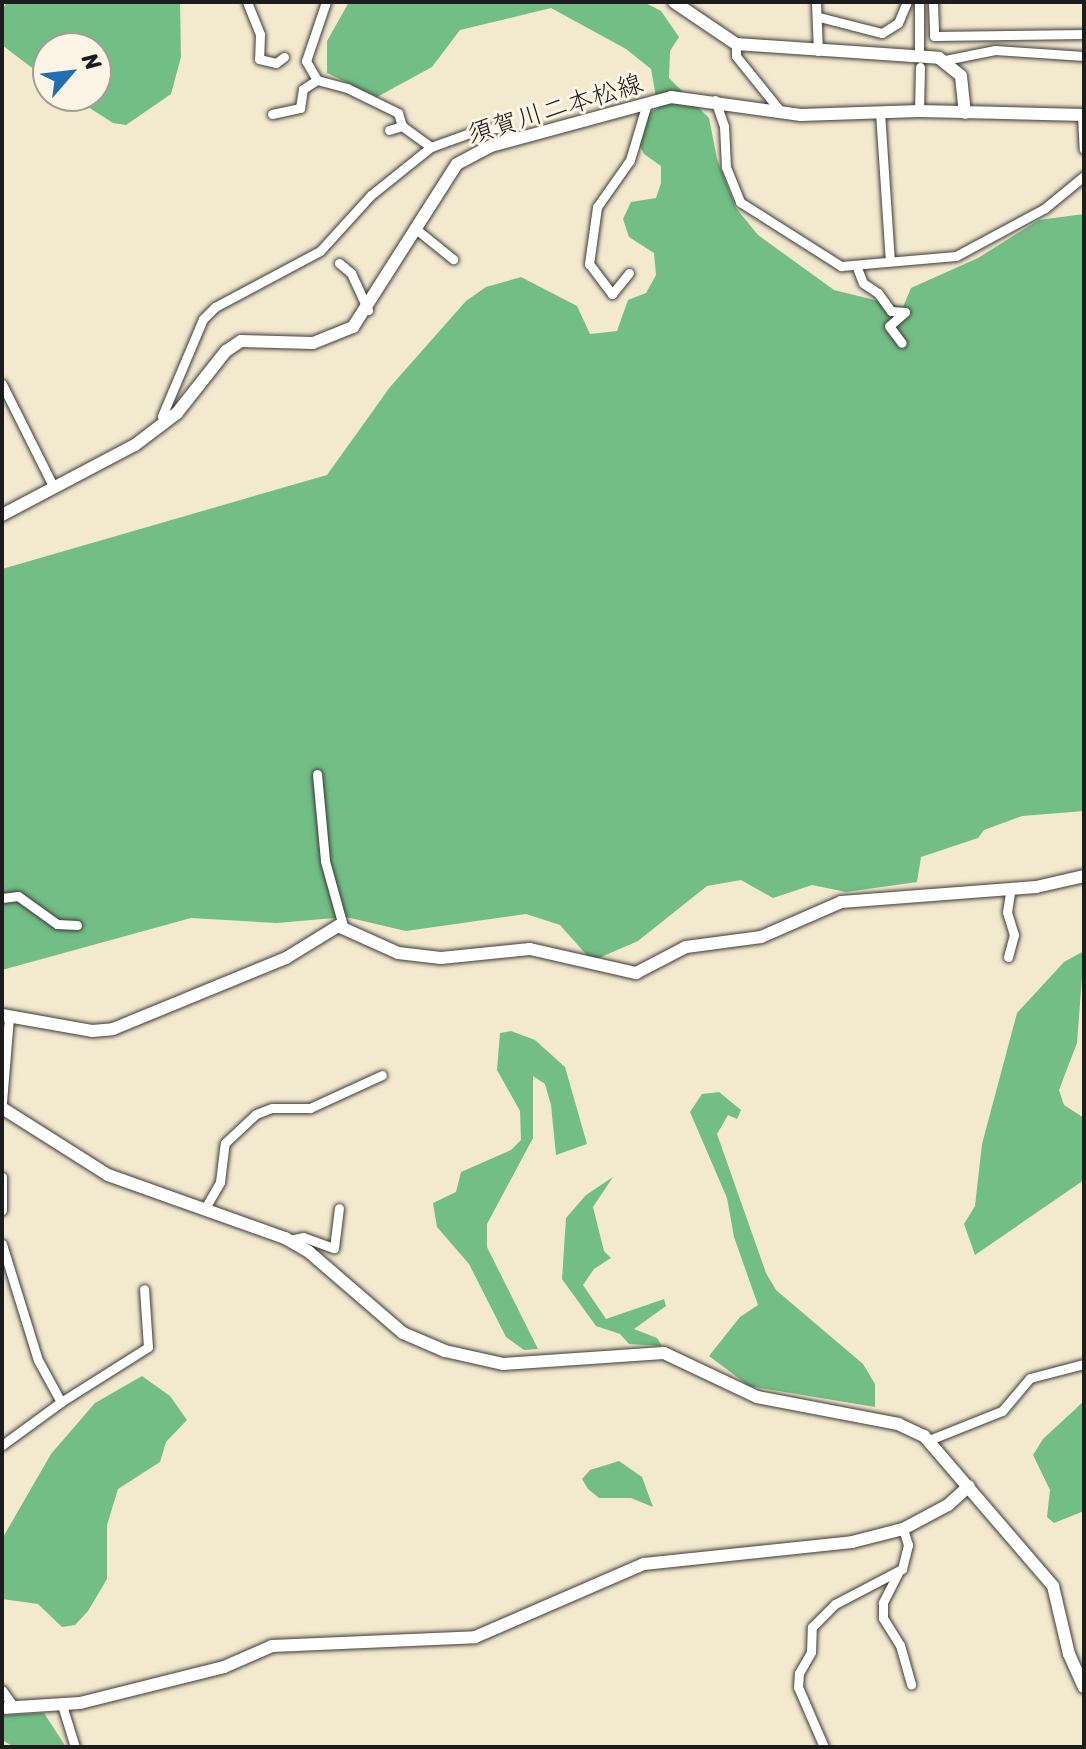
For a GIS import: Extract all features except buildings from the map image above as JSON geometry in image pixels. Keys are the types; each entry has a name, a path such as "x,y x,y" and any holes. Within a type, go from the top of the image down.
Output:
{"street":[{"path":"247,2 260,34 259,59 271,64 288,56 306,61 317,80 347,88 398,113 402,126 431,147"},
{"path":"306,61 326,2"},
{"path":"674,2 736,44 920,61 945,60 995,50 1084,56"},
{"path":"816,2 818,51"},
{"path":"819,17 882,33 898,23 907,2"},
{"path":"919,2 919,111"},
{"path":"933,2 934,36 1084,34"},
{"path":"736,44 736,56 782,113"},
{"path":"945,60 964,83 965,113"},
{"path":"272,114 300,108 303,89 317,80"},
{"name":"須賀川二本松線","path":"2,515 53,486 113,459 164,424 241,341 313,343 353,327 368,310 457,164 512,139 671,97 715,100 782,113 919,111 1083,116"},
{"path":"715,100 724,126 729,177 744,207 831,262 856,265 956,256 1045,208 1084,176"},
{"path":"629,273 612,294 589,260 597,207 630,160 647,103"},
{"path":"880,112 890,261"},
{"path":"1083,116 1084,149"},
{"path":"389,130 402,126"},
{"path":"164,424 162,416 203,319 215,307 320,251 371,195 431,147 478,130 505,127 512,139"},
{"path":"416,229 453,259"},
{"path":"339,263 351,273 368,310"},
{"path":"856,265 863,283 878,293 891,311 905,312 889,326 902,343"},
{"path":"2,384 53,486"},
{"path":"317,774 325,861 343,926 398,953 441,958 530,949 630,973 697,943 761,937 841,902 1011,888 1084,876"},
{"path":"1008,957 1014,935 1007,912 1011,888"},
{"path":"2,898 18,896 57,924 77,925"},
{"path":"343,926 286,958 113,1029 92,1031 5,1016 2,1105 108,1175 289,1240 403,1333 461,1357 503,1364 664,1353 757,1397 898,1424 929,1440 1053,1586 1069,1654 1084,1687"},
{"path":"204,1210 220,1182 225,1143 256,1114 272,1108 310,1108 382,1075"},
{"path":"2,1177 2,1210"},
{"path":"289,1240 303,1237 334,1248 339,1208"},
{"path":"2,1244 38,1360 61,1402"},
{"path":"2,1445 61,1402 148,1347 144,1289"},
{"path":"929,1440 1002,1411 1030,1378 1084,1364"},
{"path":"2,1690 8,1708 62,1705 224,1667 272,1646 475,1637 513,1625 616,1573 657,1561 852,1542 903,1529 948,1505 969,1486"},
{"path":"903,1529 908,1545 883,1603 883,1618 900,1645 911,1684"},
{"path":"824,1747 798,1687 799,1673 811,1652 812,1627 835,1604 899,1571"},
{"path":"62,1705 75,1747"}],"green space":[{"path":"7,2 180,2 181,57 171,94 126,125 113,123 96,112 112,112 112,32 32,32 32,68 2,45 2,10"},
{"path":"349,2 644,2 661,11 679,37 670,51 669,78 709,118 717,159 736,208 758,235 834,290 903,307 911,288 978,258 1039,220 1084,214 1084,811 1022,816 984,830 978,838 921,857 917,882 846,892 812,885 773,898 741,880 707,886 638,941 592,961 560,925 526,914 406,931 346,917 277,923 191,918 2,970 2,569 327,475 390,387 466,301 486,287 521,277 577,306 590,334 617,331 628,300 646,293 656,275 654,253 629,237 623,219 631,202 656,198 661,183 661,166 644,154 637,141 648,114 658,108 651,69 626,49 551,8 460,30 432,67 377,97 327,73 327,41"},
{"path":"1084,951 1077,1043 1059,1090 1064,1105 1084,1118 1084,1180 975,1255 964,1224 975,1206 982,1144 1017,1013 1064,962"},
{"path":"511,1031 535,1040 565,1067 587,1144 556,1155 551,1105 545,1084 533,1076 533,1138 487,1224 487,1247 538,1349 524,1350 506,1337 469,1264 437,1227 433,1203 456,1192 461,1172 511,1150 521,1140 520,1111 497,1070 500,1033"},
{"path":"719,1092 741,1110 737,1119 728,1115 717,1134 766,1273 776,1290 863,1364 875,1384 875,1407 749,1386 709,1356 740,1317 758,1305 734,1237 727,1198 690,1112 702,1094"},
{"path":"613,1177 593,1207 604,1251 611,1258 594,1269 583,1285 606,1319 664,1299 666,1306 634,1329 657,1338 662,1346 629,1344 620,1334 596,1326 562,1279 566,1218 586,1195"},
{"path":"142,1376 170,1396 187,1420 166,1442 160,1462 118,1489 107,1525 107,1579 88,1611 75,1625 62,1627 38,1604 2,1599 2,1539 51,1454 95,1403"},
{"path":"1084,1401 1084,1511 1054,1523 1047,1517 1050,1490 1033,1455 1043,1439"},
{"path":"619,1461 642,1477 653,1507 631,1498 599,1498 588,1489 582,1479 590,1470"},
{"path":"44,1713 66,1747 14,1747 2,1740 2,1715"}]}
